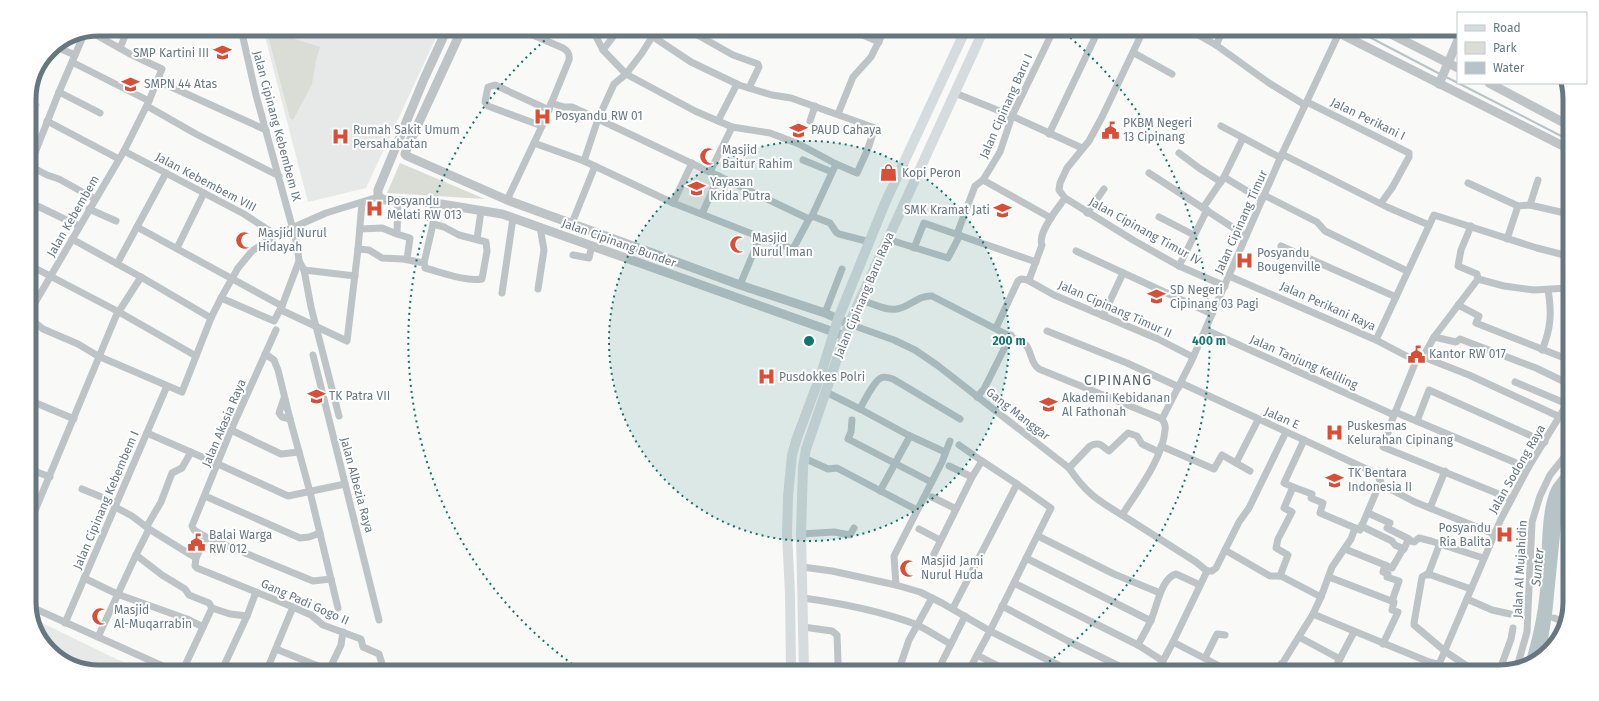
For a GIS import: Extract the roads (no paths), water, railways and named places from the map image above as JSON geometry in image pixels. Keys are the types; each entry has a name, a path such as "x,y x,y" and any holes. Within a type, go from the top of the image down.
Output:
{"main road":[{"name":"Jalan Cipinang Baru Raya","path":"791,665 787,508 792,455 838,319 885,203 963,36"},
{"name":"Jalan Cipinang Baru Raya","path":"804,665 801,534 804,458 808,442 845,336 860,300 981,36"},
{"path":"790,593 803,600"},
{"path":"790,608 803,600"}],"street":[{"path":"98,36 162,69 158,81 266,130"},
{"path":"120,48 125,36"},
{"name":"Jalan Cipinang Kebembem IX","path":"243,36 278,176 297,244 299,261"},
{"path":"36,323 43,328 180,392 184,389 211,318 221,298 238,268 252,251 276,235 326,213 378,197 378,190 424,79 444,36"},
{"path":"424,79 436,84 459,36"},
{"path":"507,200 542,126 570,60 568,51 535,36"},
{"path":"584,161 598,119 614,84 626,74 642,53 652,36 692,62 737,84 772,95 792,98 874,127 876,130 857,173 836,164 799,144 770,133 732,127 695,111 626,74 603,50 596,36"},
{"path":"603,50 614,36"},
{"path":"699,36 733,55 758,64 759,68 749,88"},
{"path":"865,36 879,42"},
{"path":"838,114 853,78 871,57 882,36"},
{"name":"Jalan Cipinang Baru I","path":"914,248 948,258 958,235 975,186 983,180 1000,152 1012,116 1051,36"},
{"path":"1049,134 1096,36"},
{"path":"955,93 1012,116 1082,148 1089,141 1099,123 1141,36"},
{"path":"1200,36 1216,45 1268,83 1306,103"},
{"path":"1216,45 1220,36"},
{"name":"Jalan Cipinang Timur","path":"1162,418 1180,385 1206,330 1246,236 1306,103 1333,36"},
{"path":"1345,36 1440,82 1563,146"},
{"path":"1393,36 1447,66 1457,68"},
{"path":"36,146 48,121 58,92 82,39"},
{"path":"1440,82 1457,42"},
{"path":"60,50 196,134 278,176"},
{"path":"1134,53 1172,74"},
{"name":"Jalan Kebembem","path":"36,302 52,276 88,209 124,151 158,81"},
{"name":"Jalan Cipinang Bunder","path":"436,84 405,152 407,156 507,200 740,285 825,312 850,324"},
{"path":"718,121 737,84"},
{"path":"1491,84 1563,122"},
{"path":"542,126 488,106 485,102 488,87 495,85 550,106 572,107 811,218 830,223 839,234 870,242"},
{"path":"58,92 100,113"},
{"name":"Jalan Perikani I","path":"1306,103 1408,151 1409,157 1394,190 1381,204"},
{"path":"810,121 815,106"},
{"path":"48,121 119,159"},
{"path":"1221,126 1381,204 1429,225"},
{"path":"710,172 732,127"},
{"path":"1179,266 1205,209 1222,180 1243,138"},
{"path":"534,143 584,161 673,203 793,249 811,218 836,164"},
{"name":"Jalan Cipinang Timur IV","path":"1082,148 1067,168 1060,183 1059,190 1065,198 1087,213 1179,266 1225,286"},
{"name":"Jalan Kebembem VIII","path":"124,151 244,214 276,235"},
{"path":"1179,152 1200,168 1222,180 1317,222 1325,231 1407,271"},
{"path":"803,160 832,172"},
{"path":"673,203 692,163"},
{"path":"572,223 595,166"},
{"path":"36,170 59,179 95,199"},
{"path":"1149,172 1246,236"},
{"path":"117,264 166,173"},
{"path":"702,214 719,176"},
{"path":"983,180 1051,218"},
{"path":"1530,205 1538,180"},
{"path":"1468,183 1518,206 1530,205 1563,213"},
{"path":"1087,213 1104,189"},
{"path":"177,248 204,194"},
{"name":"Jalan Cipinang Bunder","path":"378,197 385,200 435,203 481,211 496,212 845,336"},
{"path":"996,328 1018,281 1021,279 1029,281 1042,245 1041,240 1051,218 1065,198"},
{"path":"397,234 398,201"},
{"path":"137,227 232,278 281,308 347,341 362,203"},
{"path":"433,224 444,227 459,235 486,242 487,244 481,280 424,268 433,224 435,203"},
{"path":"36,205 79,226"},
{"path":"1507,239 1518,206"},
{"path":"88,209 116,221"},
{"path":"477,239 481,211"},
{"path":"1376,340 1434,215 1507,239 1563,255"},
{"path":"1159,217 1194,235"},
{"path":"502,293 513,218"},
{"path":"887,239 914,248 924,223 1036,262"},
{"path":"1471,226 1461,250 1458,266 1477,274 1478,279"},
{"path":"538,288 544,250 540,227"},
{"path":"360,229 382,228 410,238 407,259"},
{"path":"740,285 760,237"},
{"path":"72,239 211,318"},
{"path":"573,255 589,258 592,245"},
{"path":"1282,246 1396,297"},
{"path":"358,249 369,250 382,258 407,259 424,263"},
{"path":"1076,251 1212,314"},
{"path":"659,270 667,264 662,257"},
{"path":"299,261 304,270 316,326 340,416"},
{"path":"221,298 274,321 281,308 299,261"},
{"path":"682,278 680,268 683,266 688,266"},
{"path":"36,268 119,312 196,356"},
{"path":"825,312 842,269"},
{"path":"304,270 355,276"},
{"path":"1103,316 1123,273"},
{"name":"Jalan Perikani Raya","path":"1229,276 1419,359 1469,375 1560,417"},
{"path":"36,509 74,419 99,354 119,312 141,277"},
{"path":"1478,279 1515,288 1534,290 1563,288"},
{"path":"1478,279 1419,359 1395,413 1383,447 1446,471 1511,499"},
{"name":"Jalan Cipinang Timur II","path":"1029,281 1054,295 1158,340 1193,357"},
{"path":"1542,350 1547,339 1551,316 1548,290"},
{"path":"860,300 889,310 902,308 924,296 932,296 996,328 1028,347 1033,364 1039,369 1162,418 1166,430 1160,449 1150,470 1122,515 1196,562 1207,571 1213,571 1239,522 1249,508 1286,432"},
{"path":"1458,305 1479,316 1476,323 1563,358"},
{"name":"Gang Manggar","path":"850,324 894,340 915,350 937,365 1069,468 1081,486 1096,499 1122,515"},
{"name":"Jalan Akasia Raya","path":"206,537 194,530 192,524 231,430 276,330"},
{"name":"Jalan Tanjung Keliling","path":"1206,330 1395,413 1528,468"},
{"name":"Jalan E","path":"1047,331 1180,385 1304,440 1373,472 1378,476 1380,483"},
{"path":"977,396 984,389 1011,336"},
{"path":"1434,337 1456,342 1460,339 1536,368 1563,381"},
{"path":"99,354 184,389"},
{"path":"265,354 274,360 276,364 310,492 338,608"},
{"name":"Jalan Albezia Raya","path":"313,355 379,620"},
{"path":"860,409 875,384 880,378 884,377 893,379 960,420"},
{"path":"1515,382 1563,402"},
{"name":"Jalan Cipinang Kebembem I","path":"65,622 167,386"},
{"path":"1417,421 1429,390 1545,442"},
{"path":"826,392 910,436 945,452"},
{"path":"36,403 74,419"},
{"name":"Jalan Sodong Raya","path":"1429,662 1437,664 1446,652 1483,558 1511,499 1528,468 1563,411"},
{"path":"852,420 851,432 848,439 931,482"},
{"path":"1236,463 1258,420"},
{"path":"231,430 281,454 299,452"},
{"path":"146,433 288,496 345,484"},
{"path":"1069,468 1090,446 1100,444 1110,451 1128,433 1136,436 1142,444 1214,469 1221,455 1250,471"},
{"path":"880,491 910,436"},
{"path":"1304,440 1284,483 1312,494 1311,498 1323,503 1320,513 1392,541 1395,545 1402,549"},
{"path":"896,585 894,556 942,462 950,441"},
{"path":"959,445 1051,508 972,665"},
{"path":"98,637 148,527 161,502 172,473 182,468 191,452"},
{"path":"804,458 828,469 837,468 917,510"},
{"name":"Jalan Al Mujahidin","path":"1518,662 1527,632 1532,522 1540,496 1550,475 1563,459"},
{"path":"933,556 972,477 982,461"},
{"path":"949,466 972,477"},
{"path":"1430,508 1446,471"},
{"path":"36,472 50,477"},
{"path":"1281,664 1313,614 1332,567 1341,551 1345,549 1368,513 1380,483 1430,508 1494,534"},
{"path":"953,608 1017,484"},
{"path":"1280,576 1288,555 1276,547 1278,539 1292,512 1284,508 1293,487"},
{"path":"82,489 116,505 196,558 206,537 313,580 331,579"},
{"path":"204,496 300,538 309,537 320,533"},
{"path":"932,497 956,509"},
{"path":"1368,513 1390,523 1387,528 1409,539 1408,540 1414,542 1419,538 1483,558"},
{"path":"801,534 834,532 850,535 854,528"},
{"path":"919,529 940,540"},
{"path":"1038,536 1114,574 1160,593"},
{"path":"1345,549 1392,568 1408,540"},
{"path":"1428,575 1440,544"},
{"path":"1225,550 1270,576 1280,576 1321,597"},
{"path":"136,555 162,575 185,589 189,595 210,603 212,608 230,614 247,616"},
{"name":"Gang Padi Gogo II","path":"196,558 196,568 293,607 311,615 323,625 361,639 363,647 379,654 382,665"},
{"path":"1026,558 1150,621"},
{"path":"1383,644 1398,612 1392,610 1394,602 1392,601 1399,581 1387,577 1388,574 1383,572 1385,565"},
{"path":"802,567 832,571 896,585 920,592 953,608 990,631 1056,664"},
{"path":"1160,665 1174,642 1207,571"},
{"path":"1138,645 1150,621 1160,593 1174,574 1200,585"},
{"path":"1466,665 1446,652 1414,623 1422,577 1428,575 1471,589"},
{"path":"1329,577 1392,601"},
{"path":"84,578 117,594 203,626"},
{"path":"1014,583 1138,645 1163,660"},
{"path":"223,665 247,616 256,592"},
{"path":"900,665 917,625 932,598"},
{"path":"1467,599 1492,610 1510,614"},
{"path":"803,600 845,606 884,615 917,625 951,644"},
{"path":"1002,606 1117,665"},
{"path":"269,665 293,607"},
{"path":"185,665 212,608"},
{"path":"37,609 160,665"},
{"path":"1313,614 1429,662 1428,665"},
{"path":"940,665 965,616"},
{"path":"1554,618 1560,620"},
{"path":"803,627 832,631 837,635 837,665"},
{"path":"1502,665 1513,628"},
{"path":"333,665 341,645 343,632"},
{"path":"1337,665 1354,632"},
{"path":"1205,658 1217,634 1225,635"},
{"path":"1299,637 1340,659"},
{"path":"1174,642 1218,665"},
{"path":"276,649 316,665"},
{"path":"977,655 996,665"}],"water":[{"path":"1563,472 1563,505 1552,615 1547,644 1526,660 1539,599 1545,507 1553,485"}],"waterway":[{"path":"1367,36 1440,74"},
{"path":"1446,77 1457,82"},
{"path":"1460,84 1563,137"}],"place":[{"name":"SMP Kartini III","path":"222,53"},
{"name":"SMPN 44 Atas","path":"131,84"},
{"name":"Posyandu RW 01","path":"542,116"},
{"name":"PAUD Cahaya","path":"798,130"},
{"name":"PKBM Negeri 13 Cipinang","path":"1110,130"},
{"name":"Rumah Sakit Umum Persahabatan","path":"340,137"},
{"name":"Masjid Baitur Rahim","path":"709,157"},
{"name":"Kopi Peron","path":"889,173"},
{"name":"Yayasan Krida Putra","path":"697,189"},
{"name":"Posyandu Melati RW 013","path":"374,208"},
{"name":"SMK Kramat Jati","path":"1003,210"},
{"name":"Masjid Nurul Hidayah","path":"245,240"},
{"name":"Masjid Nurul Iman","path":"739,245"},
{"name":"Posyandu Bougenville","path":"1244,260"},
{"name":"SD Negeri Cipinang 03 Pagi","path":"1157,297"},
{"name":"Kantor RW 017","path":"1416,354"},
{"name":"Pusdokkes Polri","path":"766,377"},
{"name":"TK Patra VII","path":"316,396"},
{"name":"Akademi Kebidanan Al Fathonah","path":"1049,405"},
{"name":"Puskesmas Kelurahan Cipinang","path":"1334,433"},
{"name":"TK Bentara Indonesia II","path":"1335,480"},
{"name":"Posyandu Ria Balita","path":"1504,535"},
{"name":"Balai Warga RW 012","path":"196,542"},
{"name":"Masjid Jami Nurul Huda","path":"908,568"},
{"name":"Masjid Al-Muqarrabin","path":"101,617"}],"district":[{"name":"CIPINANG","path":"1118,380"}],"water label":[{"name":"Sunter","path":"1537,567"}]}
